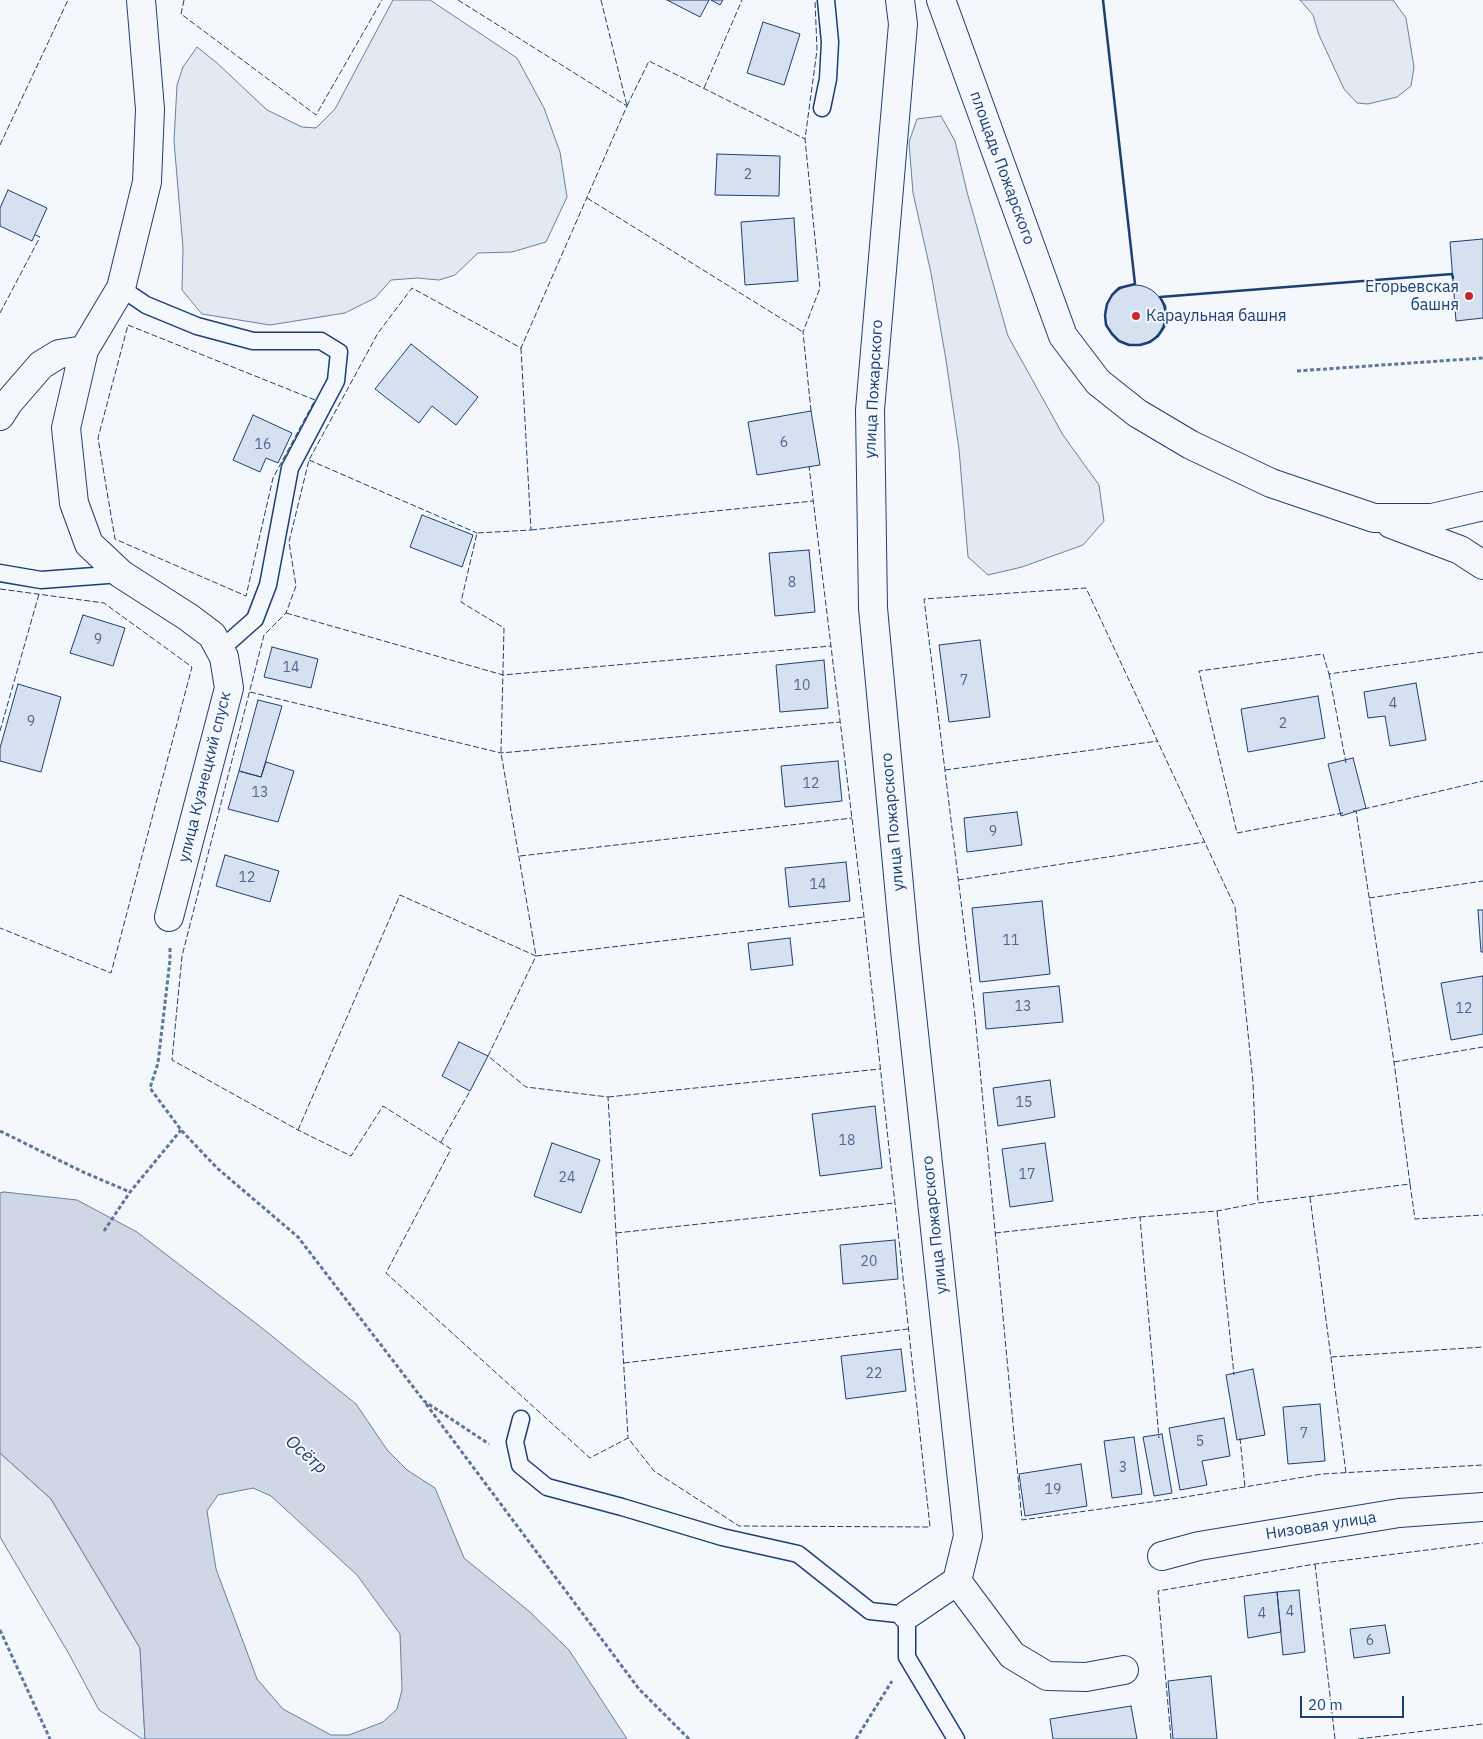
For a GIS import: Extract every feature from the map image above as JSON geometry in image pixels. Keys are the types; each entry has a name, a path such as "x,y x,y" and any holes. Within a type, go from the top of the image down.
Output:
{"street":[{"name":"улица Кузнецкий спуск","path":"141,0 150,109 147,182 120,288 84,350 66,428 74,503 89,544 121,574 188,617 212,636 224,657 229,688 169,917"},
{"name":"улица Пожарского","path":"900,0 902,24 870,410 873,608 906,960 968,1536 957,1581"},
{"name":"площадь Пожарского","path":"941,0 1063,336 1098,382 1137,413 1191,446 1271,483 1460,550 1483,565"},
{"path":"0,416 9,402 40,365 59,354 84,350"},
{"path":"1374,518 1432,518 1483,506"},
{"name":"Низовая улица","path":"1162,1556 1199,1546 1400,1513 1483,1507"},
{"path":"907,1615 957,1581 1012,1655 1047,1676 1086,1677 1124,1670"}],"lane":[{"path":"822,108 828,79 830,42 826,0"},
{"path":"120,288 146,305 197,326 253,341 321,341 339,352 336,381 290,468 268,585 255,618 220,650"},
{"path":"0,573 41,580 121,574"},
{"path":"521,1419 515,1442 520,1465 547,1487 622,1506 722,1537 798,1554 870,1611 907,1615 907,1657 956,1739"}],"path":[{"path":"1297,371 1483,358"},
{"path":"169,917 170,960 158,1063 150,1088 181,1130 217,1168 298,1237 424,1401 639,1689 689,1739"},
{"path":"104,1231 130,1192 181,1130"},
{"path":"0,1131 83,1172 130,1192"},
{"path":"424,1401 520,1465"},
{"path":"0,1630 50,1739"},
{"path":"856,1739 907,1657"}],"shaded area":[{"path":"393,0 430,0 517,58 544,108 560,152 567,197 546,242 512,252 478,253 455,275 439,280 417,278 391,280 375,298 345,313 270,325 202,314 182,290 183,248 174,141 177,85 183,67 197,47 267,110 302,127 316,128 335,109"},
{"path":"1300,0 1393,0 1406,18 1414,67 1411,86 1397,97 1368,104 1357,103 1344,89 1319,35 1313,15"},
{"path":"941,116 955,141 967,192 1008,336 1063,435 1099,485 1104,521 1083,545 1022,567 988,575 968,557 959,449 946,360 931,273 913,193 909,142 917,119"},
{"path":"0,1453 51,1499 140,1648 145,1739 142,1739 99,1710 69,1654 0,1537"}],"water":[{"name":"Осётр","path":"0,1193 77,1200 137,1232 262,1328 356,1404 388,1451 407,1470 435,1488 464,1558 530,1612 569,1650 627,1739 145,1739 140,1648 51,1499 0,1453","holes":["253,1488 271,1496 357,1575 400,1634 402,1690 397,1709 383,1722 349,1735 331,1735 283,1709 257,1679 216,1569 207,1511 218,1495"]}],"building":[{"path":"667,0 709,0 700,17"},
{"path":"711,0 723,0 720,5"},
{"path":"763,22 800,34 784,85 747,73"},
{"path":"717,154 780,156 779,196 715,195"},
{"path":"8,190 47,208 32,241 0,226 0,208"},
{"path":"794,218 798,281 745,285 741,222"},
{"name":"Егорьевская башня","path":"1483,239 1483,318 1456,321 1450,242"},
{"name":"Караульная башня","path":"1129,285 1141,285 1152,290 1160,298 1165,309 1163,327 1152,340 1141,345 1129,345 1118,340 1110,332 1105,321 1105,309 1110,298 1118,290"},
{"path":"411,344 478,397 456,425 432,406 419,423 375,389"},
{"path":"811,411 820,465 757,475 748,422"},
{"path":"253,415 292,433 278,463 266,458 260,472 233,460"},
{"path":"422,515 473,535 462,567 410,547"},
{"path":"809,550 815,612 775,616 769,553"},
{"path":"83,615 125,628 113,666 70,653"},
{"path":"980,640 990,717 949,722 939,645"},
{"path":"272,647 318,659 311,688 264,677"},
{"path":"824,660 828,708 780,712 776,665"},
{"path":"1416,683 1426,740 1390,746 1385,716 1368,718 1364,692"},
{"path":"18,684 61,697 41,772 0,761 0,748"},
{"path":"1318,696 1325,738 1248,752 1241,709"},
{"path":"258,700 282,706 261,777 239,771"},
{"path":"1353,758 1366,808 1341,816 1328,764"},
{"path":"838,761 842,801 785,807 781,766"},
{"path":"266,762 294,771 278,822 228,809 239,771 261,777"},
{"path":"1017,812 1022,845 967,852 964,818"},
{"path":"225,855 279,871 270,902 216,886"},
{"path":"846,862 850,901 789,907 785,868"},
{"path":"1042,901 1050,974 980,982 972,908"},
{"path":"1478,910 1483,910 1483,952 1481,952"},
{"path":"790,938 793,965 751,970 748,943"},
{"path":"1483,976 1483,1034 1451,1040 1441,983"},
{"path":"1059,986 1063,1022 986,1029 983,993"},
{"path":"459,1042 488,1056 470,1091 442,1076"},
{"path":"1050,1080 1055,1117 998,1126 993,1088"},
{"path":"875,1106 882,1168 820,1176 812,1114"},
{"path":"552,1143 600,1160 581,1213 534,1196"},
{"path":"1045,1143 1053,1201 1010,1207 1002,1149"},
{"path":"895,1240 898,1279 843,1284 840,1245"},
{"path":"901,1349 906,1391 846,1399 841,1356"},
{"path":"1253,1369 1265,1435 1237,1440 1226,1375"},
{"path":"1320,1404 1325,1461 1288,1464 1283,1407"},
{"path":"1224,1418 1230,1456 1202,1461 1207,1485 1180,1490 1169,1428"},
{"path":"1162,1434 1172,1493 1154,1496 1143,1437"},
{"path":"1134,1437 1142,1494 1112,1498 1104,1441"},
{"path":"1081,1464 1087,1506 1025,1516 1019,1474"},
{"path":"1299,1590 1305,1652 1283,1655 1277,1592"},
{"path":"1277,1592 1281,1632 1248,1638 1244,1596"},
{"path":"1385,1625 1390,1653 1354,1658 1350,1629"},
{"path":"1211,1676 1217,1739 1173,1739 1168,1681"},
{"path":"1131,1706 1137,1739 1053,1739 1050,1719"}],"fence":[{"path":"0,145 68,0"},
{"path":"184,0 181,14 316,115 382,0"},
{"path":"458,0 627,106 521,348 412,288 378,333 309,460 289,542 296,586 286,613 264,635 182,956 172,1060 298,1130 351,1156 383,1106 451,1149 386,1273 590,1458 628,1438 654,1471 739,1526 930,1527 864,917 809,466"},
{"path":"601,0 627,106"},
{"path":"704,88 742,0"},
{"path":"811,411 803,332 820,288 805,139 817,50 815,0"},
{"path":"627,106 649,61 805,139"},
{"path":"587,198 803,332"},
{"path":"0,313 40,237 33,234"},
{"path":"128,325 315,400 273,478 246,596 115,539 98,438 128,325"},
{"path":"521,348 531,530 477,533 461,602 504,628 501,753 536,956 864,917"},
{"path":"309,460 477,533"},
{"path":"531,530 813,501"},
{"path":"1353,811 1356,811 1394,1062 1410,1184 1258,1203 1253,1082 1235,907 1086,588 924,599 975,1016 1022,1520 1179,1498 1322,1474 1483,1465"},
{"path":"0,589 104,603 192,667 111,973 0,928"},
{"path":"0,731 39,594"},
{"path":"286,613 503,675 831,646"},
{"path":"1343,813 1237,833 1199,671 1323,654 1329,674 1483,652"},
{"path":"1329,674 1346,763"},
{"path":"250,692 501,753 840,722"},
{"path":"945,770 1158,741"},
{"path":"1364,809 1483,781"},
{"path":"520,856 852,818"},
{"path":"958,880 1205,842"},
{"path":"1369,898 1483,881"},
{"path":"298,1130 400,895 536,956 488,1056 526,1087 608,1097 628,1438"},
{"path":"1394,1062 1483,1047"},
{"path":"608,1097 880,1069"},
{"path":"441,1142 470,1091"},
{"path":"1410,1184 1415,1219 1483,1215"},
{"path":"1310,1197 1346,1473"},
{"path":"616,1233 894,1203"},
{"path":"1140,1217 1217,1211 1258,1203"},
{"path":"1217,1211 1234,1375"},
{"path":"995,1233 1140,1217 1159,1438"},
{"path":"624,1363 908,1329"},
{"path":"1331,1357 1483,1347"},
{"path":"1240,1438 1245,1487"},
{"path":"1171,1739 1158,1591 1315,1564 1483,1543"},
{"path":"1315,1564 1335,1739"},
{"path":"1358,1739 1483,1724"}],"wall":[{"path":"1103,0 1135,284 1119,288 1107,304 1106,325 1119,341 1129,345 1140,345 1150,342 1158,336 1164,327 1166,317 1165,306 1160,297 1452,274 1453,278"}],"place":[{"name":"Егорьевская башня","path":"1469,296"},
{"name":"Караульная башня","path":"1136,316"}]}
